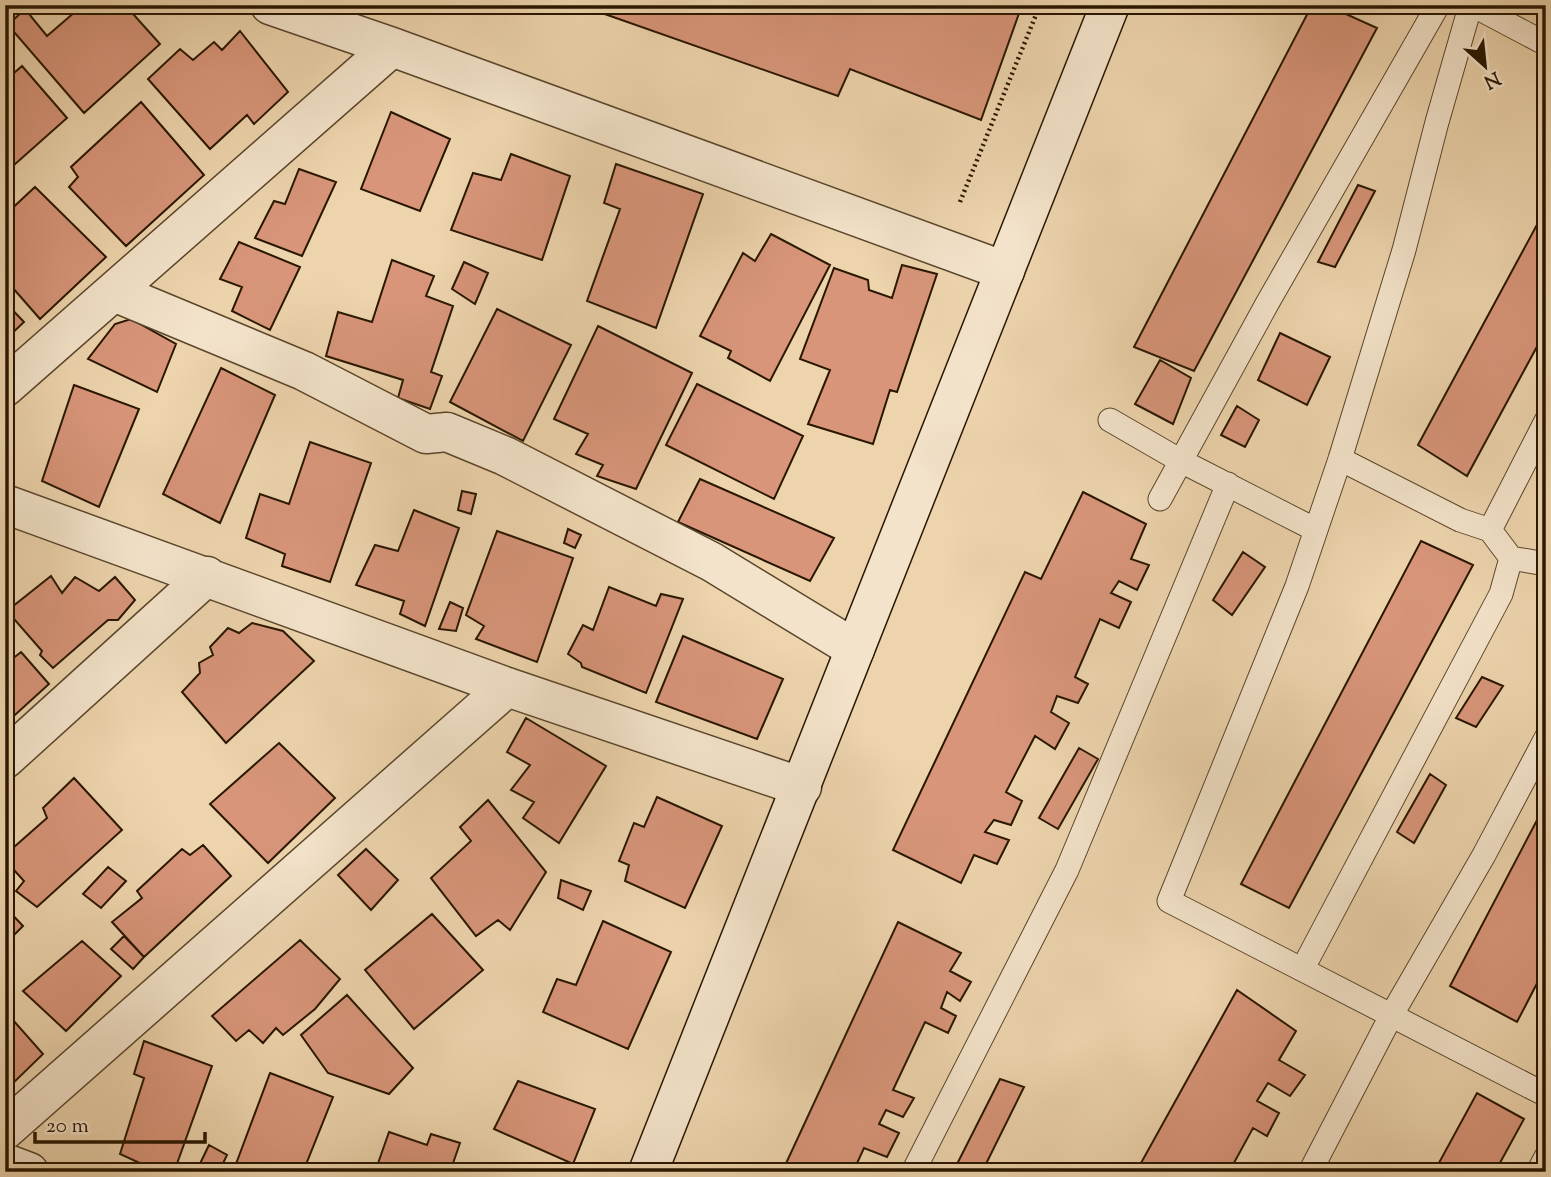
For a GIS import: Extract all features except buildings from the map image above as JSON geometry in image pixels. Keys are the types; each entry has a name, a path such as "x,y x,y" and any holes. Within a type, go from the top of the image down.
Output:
{"street":[{"path":"270,5 1005,271"},
{"path":"648,1172 1110,5"},
{"path":"5,387 392,47"},
{"path":"114,292 304,371 426,434 447,432 505,456 712,562 855,649"},
{"path":"5,504 507,687 802,786"},
{"path":"5,759 207,576"},
{"path":"5,1130 507,687"},
{"path":"5,1163 29,1172"}],"lane":[{"path":"1160,499 1433,6 1474,8 1546,44"},
{"path":"1474,8 1437,122 1404,250 1316,530 1244,722 1169,901 1546,1095"},
{"path":"1110,420 1181,461 1316,530"},
{"path":"1490,530 1546,421"},
{"path":"1340,459 1460,520 1490,530 1511,558 1546,564"},
{"path":"913,1172 1067,870 1228,484"},
{"path":"1303,968 1501,594 1511,558"},
{"path":"1310,1172 1391,1016 1484,855 1546,738"},
{"path":"1538,1172 1546,1157"}],"path":[{"path":"941,248 1040,5"}]}
